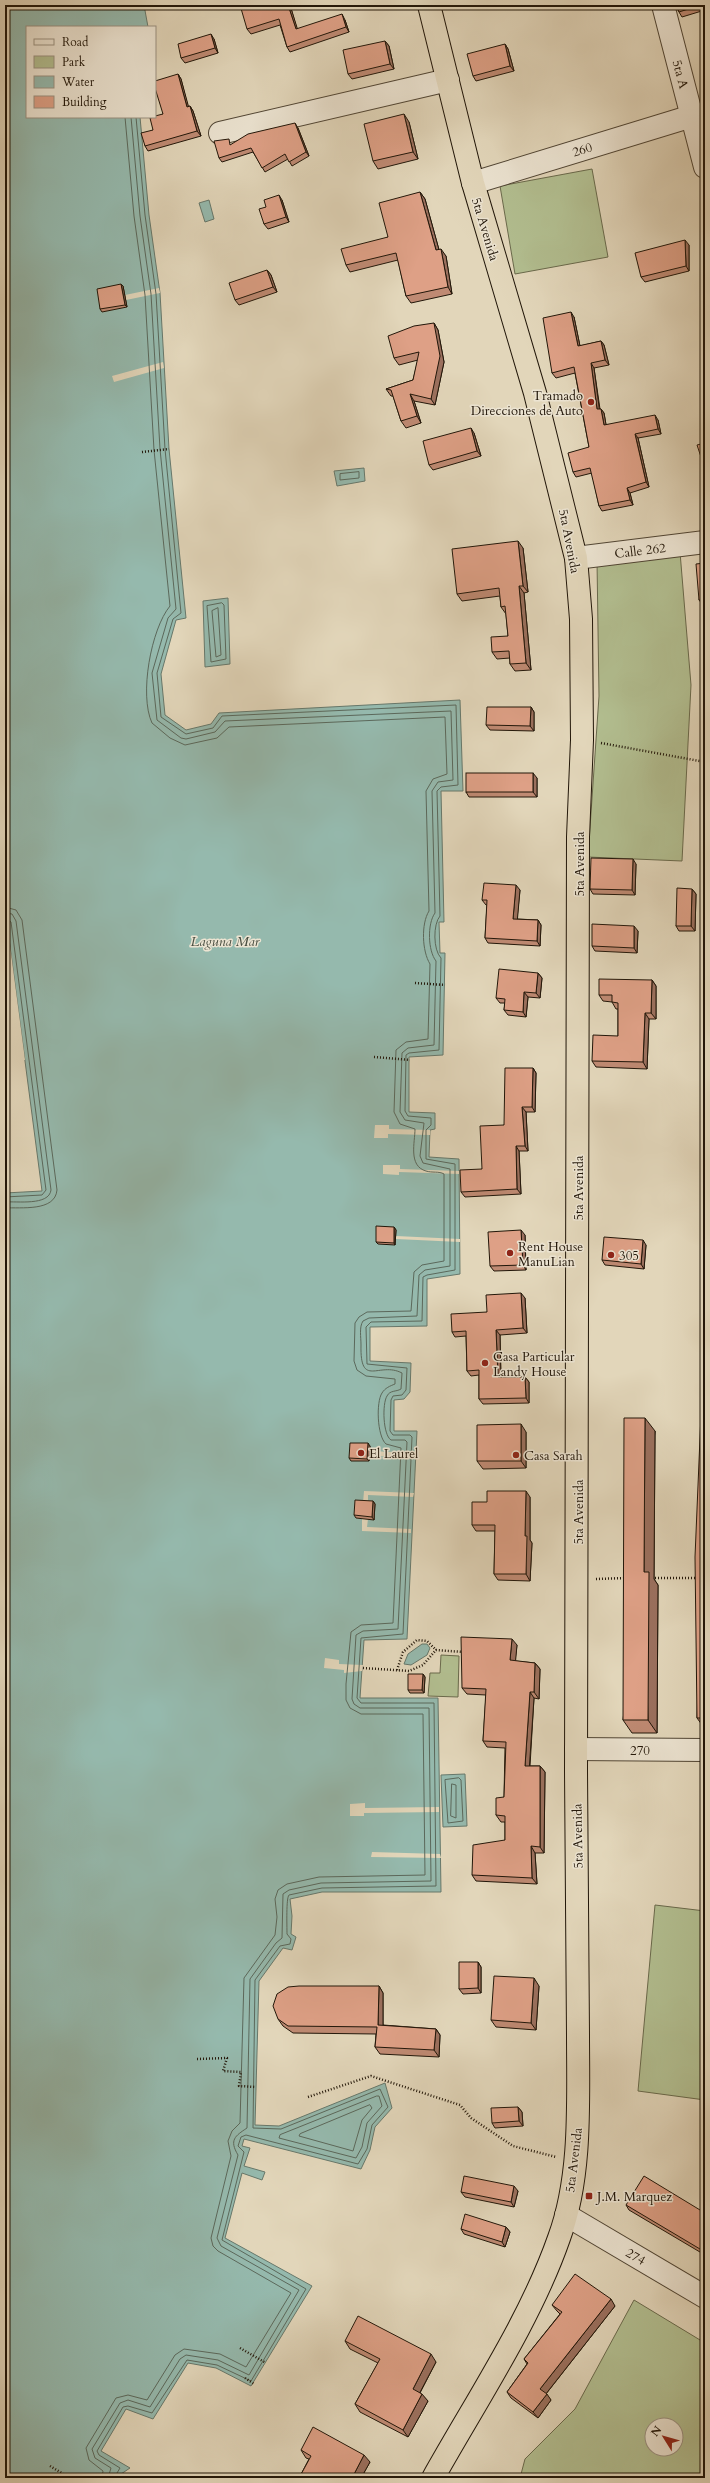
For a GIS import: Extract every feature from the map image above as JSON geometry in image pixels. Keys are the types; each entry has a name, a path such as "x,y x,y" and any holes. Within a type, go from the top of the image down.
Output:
{"highway":[{"name":"5ta Avenida","path":"429,5 473,183 535,393 576,558 581,619 582,740 578,837 578,1579 576,1749 578,2120 574,2162 566,2216 560,2238 532,2303 433,2478"}],"street":[{"name":"5ta A","path":"663,5 705,167"},
{"path":"220,133 448,80"},
{"name":"260","path":"473,183 692,116"},
{"name":"Calle 262","path":"576,558 705,542"},
{"name":"270","path":"576,1749 705,1750"},
{"name":"274","path":"566,2216 705,2297"}],"path":[{"path":"142,452 169,449"},
{"path":"582,740 705,762"},
{"path":"415,983 444,985"},
{"path":"374,1057 410,1060"},
{"path":"578,1579 633,1578"},
{"path":"649,1578 705,1578"},
{"path":"397,1670 403,1652 417,1640 427,1641 436,1650 464,1652 462,1658"},
{"path":"362,1668 409,1671 423,1665 436,1650"},
{"path":"197,2059 227,2058 223,2071 241,2072 239,2086 256,2087"},
{"path":"308,2097 371,2076 460,2104 471,2118 514,2146 574,2162"},
{"path":"240,2348 266,2363"},
{"path":"245,2378 254,2384"},
{"path":"50,2466 70,2478"}],"green space":[{"path":"592,169 608,257 515,274 500,186"},
{"path":"680,552 691,685 682,861 588,857 599,696 597,561"},
{"path":"441,1655 459,1656 458,1697 428,1696 430,1673 440,1673"},
{"path":"655,1905 705,1911 705,2100 638,2091"},
{"path":"634,2300 705,2343 705,2478 520,2478 525,2459 575,2409"}],"water":[{"name":"Laguna Mar","path":"5,5 144,5 148,26 26,26 26,118 140,118 149,215 160,293 169,449 186,618 176,620 161,674 165,715 186,730 211,724 219,713 460,700 463,791 441,791 444,922 439,922 440,953 445,953 443,1055 409,1057 409,1112 435,1113 435,1129 430,1130 429,1157 459,1159 460,1274 427,1279 427,1326 370,1327 370,1361 411,1363 410,1392 404,1399 394,1400 394,1431 417,1431 407,1639 364,1640 360,1698 438,1698 441,1892 322,1892 290,1899 292,1916 291,1934 296,1937 292,1950 283,1948 259,1981 255,2125 279,2126 385,2083 392,2108 375,2127 370,2150 361,2169 244,2139 242,2146 250,2148 244,2166 265,2172 262,2180 242,2173 225,2238 312,2286 251,2386 216,2368 188,2363 153,2419 126,2409 101,2451 130,2468 115,2478 5,2478 5,1193 42,1191 5,908"},
{"path":"209,200 214,219 205,222 199,203"},
{"path":"364,468 365,481 337,486 334,471"},
{"path":"228,598 230,664 205,667 203,601"},
{"path":"422,1644 427,1644 430,1648 427,1655 411,1665 404,1664 408,1654"},
{"path":"465,1774 467,1826 443,1827 441,1775"}],"pier":[{"path":"123,286 125,295 159,288 160,293 126,300 127,307 102,312 98,291"},
{"path":"163,362 164,368 114,382 112,376"},
{"path":"5,908 25,1060 23,1060 5,923"},
{"path":"375,1125 389,1125 389,1129 430,1130 430,1135 388,1134 388,1138 374,1138"},
{"path":"383,1165 400,1165 400,1169 459,1171 459,1174 399,1172 399,1175 383,1174"},
{"path":"378,1229 396,1230 396,1236 460,1239 460,1242 396,1239"},
{"path":"352,1445 370,1451 416,1453 415,1457 370,1456 369,1461 351,1461"},
{"path":"364,1491 414,1493 413,1497 368,1495 368,1503 375,1504 374,1519 368,1519 367,1527 411,1529 411,1533 362,1531 362,1519 356,1518 357,1503 363,1503"},
{"path":"325,1658 339,1660 339,1664 363,1665 362,1671 344,1673 344,1670 324,1668"},
{"path":"365,1803 365,1808 439,1807 439,1812 364,1813 364,1816 350,1816 350,1804"},
{"path":"372,1852 440,1854 441,1858 371,1857"}],"building":[{"path":"240,5 288,5 296,29 342,14 346,27 287,47 279,19 247,29"},
{"path":"676,5 701,5 679,12"},
{"path":"211,34 215,48 181,58 178,44"},
{"path":"385,41 390,64 348,74 343,50"},
{"path":"505,44 510,66 473,76 467,54"},
{"path":"178,74 187,107 190,106 197,131 145,146 141,133 153,130 150,118 156,118 156,116 163,114 156,91 156,81"},
{"path":"404,114 413,152 373,161 364,124"},
{"path":"295,123 306,152 289,162 285,154 262,168 251,148 219,158 214,141 229,139 230,145 248,134"},
{"path":"420,192 436,250 441,249 448,287 406,296 396,253 346,265 341,249 388,237 379,203"},
{"path":"279,195 286,217 264,224 259,209 266,207 264,200"},
{"path":"685,240 686,266 641,277 635,253"},
{"path":"267,270 273,287 235,300 229,283"},
{"path":"121,284 125,305 100,309 97,289"},
{"path":"571,312 578,346 601,341 605,360 591,363 597,409 601,409 604,425 655,415 658,429 635,434 646,482 627,488 630,500 599,506 590,468 573,472 568,453 589,447 574,367 552,373 543,318"},
{"path":"434,323 440,356 431,399 410,394 417,416 401,421 391,390 386,389 413,380 419,352 394,358 388,336 414,326"},
{"path":"471,428 477,451 429,465 423,441"},
{"path":"705,443 705,462 703,463 697,445"},
{"path":"518,541 523,586 519,586 526,663 510,664 509,651 492,652 491,637 508,636 505,606 501,607 499,588 457,594 452,549"},
{"path":"705,563 705,600 699,600 696,564"},
{"path":"487,707 531,707 530,726 486,725"},
{"path":"466,773 533,773 533,792 466,792"},
{"path":"591,858 633,859 632,890 590,889"},
{"path":"484,883 516,885 513,919 538,920 537,941 485,938 487,900 482,900"},
{"path":"677,888 692,889 691,926 676,926"},
{"path":"592,924 634,926 634,948 592,946"},
{"path":"499,969 538,973 536,993 524,992 523,1012 504,1010 505,999 496,998"},
{"path":"599,979 652,980 651,1013 645,1013 643,1062 592,1061 593,1035 618,1036 618,1003 612,1002 612,995 599,995"},
{"path":"505,1068 533,1068 532,1107 522,1107 525,1146 516,1146 517,1189 461,1192 460,1170 482,1169 480,1126 504,1125"},
{"path":"376,1226 394,1227 394,1243 376,1242"},
{"path":"521,1230 523,1265 490,1266 488,1232"},
{"path":"604,1237 643,1240 641,1264 602,1260"},
{"path":"521,1293 523,1328 496,1330 498,1377 525,1377 526,1398 479,1399 479,1370 467,1371 466,1331 452,1332 451,1314 487,1312 486,1295"},
{"path":"701,1414 705,1414 705,1718 697,1718 695,1557"},
{"path":"624,1418 645,1418 644,1572 649,1572 648,1720 623,1720"},
{"path":"521,1424 521,1461 477,1461 477,1425"},
{"name":"El Laurel","path":"350,1443 368,1443 367,1459 349,1458"},
{"path":"487,1491 526,1491 526,1574 494,1574 495,1525 472,1525 472,1502 487,1502"},
{"path":"355,1500 373,1501 372,1517 354,1515"},
{"path":"461,1637 512,1639 510,1660 535,1663 534,1692 530,1692 525,1766 540,1766 540,1847 531,1846 532,1878 472,1875 473,1845 505,1840 505,1816 496,1815 496,1798 504,1797 506,1742 483,1741 486,1689 462,1688"},
{"path":"408,1674 423,1674 422,1690 408,1690"},
{"path":"459,1962 478,1962 478,1988 459,1989"},
{"path":"494,1976 534,1978 531,2023 491,2020"},
{"path":"379,1986 378,2025 436,2029 434,2050 375,2047 377,2027 288,2026 278,2019 273,2006 277,1994 288,1987"},
{"path":"518,2107 519,2121 492,2123 491,2108"},
{"path":"464,2176 514,2186 511,2202 461,2192"},
{"path":"644,2176 705,2213 705,2252 626,2205"},
{"path":"465,2214 506,2227 502,2242 461,2229"},
{"path":"575,2274 611,2299 540,2389 547,2394 533,2412 507,2392 528,2363 524,2359 562,2312 552,2305"},
{"path":"358,2316 431,2354 413,2389 422,2394 403,2430 355,2404 380,2359 345,2341"},
{"path":"313,2427 364,2455 352,2478 299,2478 311,2456 301,2450"}],"place":[{"name":"Tramado Direcciones de Auto","path":"591,402"},
{"name":"Rent House ManuLian","path":"510,1253"},
{"name":"305","path":"611,1255"},
{"name":"Casa Particular Landy House","path":"485,1363"},
{"name":"El Laurel","path":"361,1453"},
{"name":"Casa Sarah","path":"516,1455"},
{"name":"J.M. Marquez","path":"589,2196"}]}
